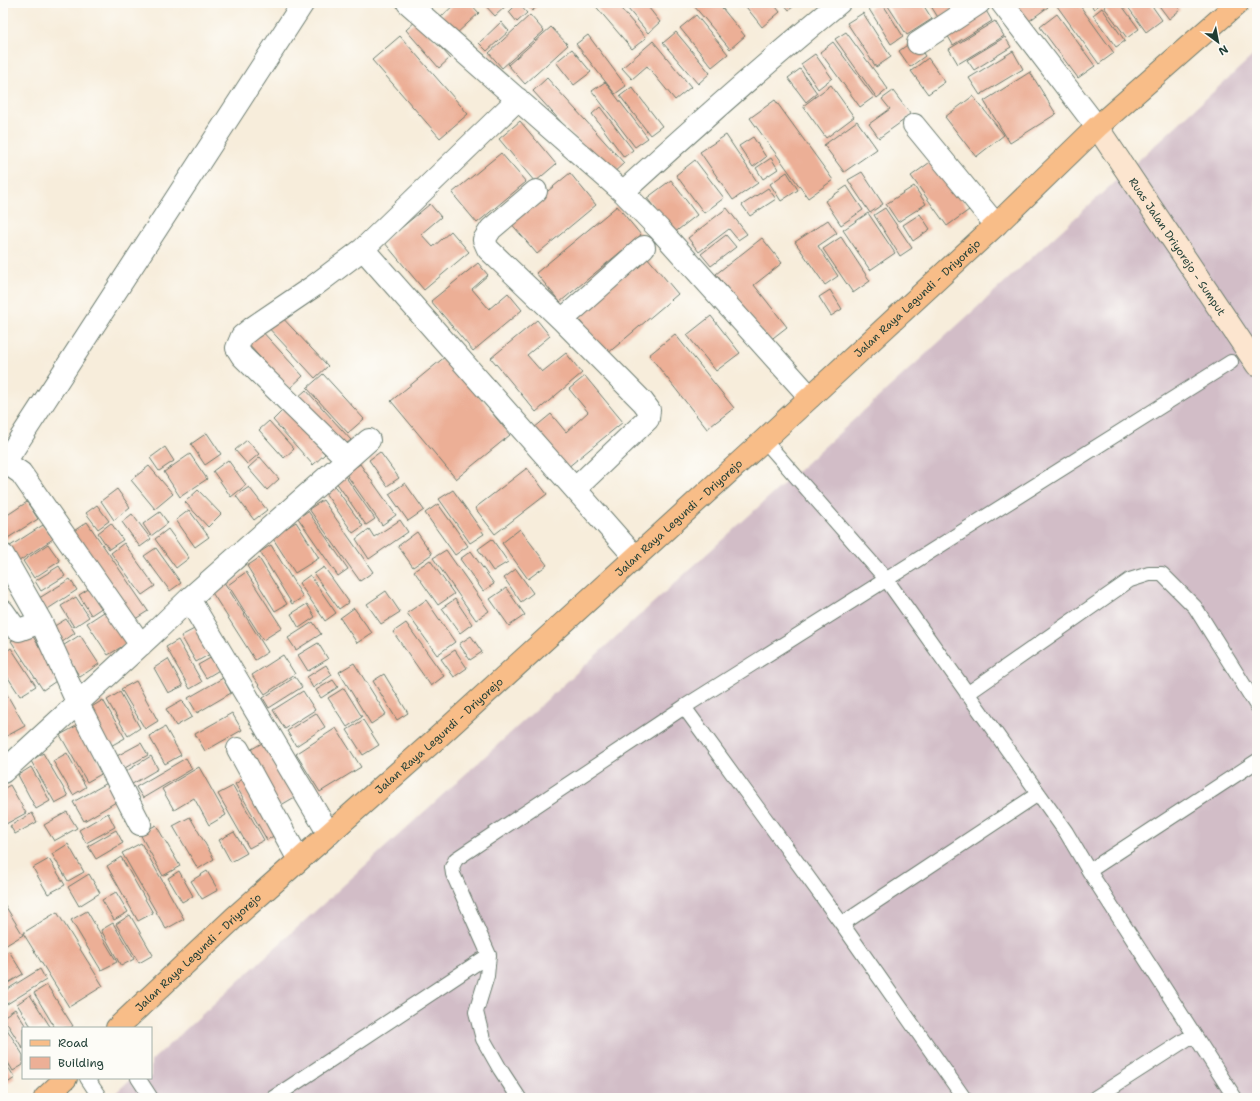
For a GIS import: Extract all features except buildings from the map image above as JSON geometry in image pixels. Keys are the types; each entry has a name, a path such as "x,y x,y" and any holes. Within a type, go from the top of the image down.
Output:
{"main road":[{"name":"Jalan Raya Legundi - Driyorejo","path":"117,1027 235,917 436,739 764,440 996,225 1097,128 1238,3"},
{"name":"Ruas Jalan Driyorejo - Sumput","path":"1097,128 1257,365"},
{"path":"45,1098 65,1079"}],"street":[{"path":"141,645 21,473 4,462 303,3"},
{"path":"623,192 718,105 839,3"},
{"path":"918,43 979,3"},
{"path":"1002,3 1097,128"},
{"path":"422,7 518,99 623,192 659,229 810,397"},
{"path":"347,459 242,356 237,348 242,336 314,286 363,249 518,99"},
{"path":"914,125 996,225"},
{"path":"536,191 491,229 484,240 488,249 562,320 643,402 649,410 648,419 576,488"},
{"path":"562,320 644,247"},
{"path":"363,249 576,488 635,557"},
{"path":"3,772 78,704 189,598 369,440"},
{"path":"3,555 41,622 78,704 140,824"},
{"path":"189,598 329,834"},
{"path":"3,611 15,628 19,630 41,622"},
{"path":"238,749 299,860"}],"lane":[{"path":"519,1098 483,1039 476,1012 487,976 489,955 453,874 452,867 456,859 684,707 886,578 1231,362"},
{"path":"764,440 886,578 1066,832 1193,1035 1235,1098"},
{"path":"967,694 1130,580 1149,574 1162,574 1195,607 1257,706"},
{"path":"684,707 842,924 964,1098"},
{"path":"1089,871 1257,761"},
{"path":"842,924 1038,794"},
{"path":"273,1098 489,955"},
{"path":"1094,1098 1193,1035"},
{"path":"88,1079 100,1098"},
{"path":"139,1079 151,1098"}],"shaded area":[{"path":"1257,52 1257,1098 110,1098 131,1079 152,1079 152,1060"}]}
